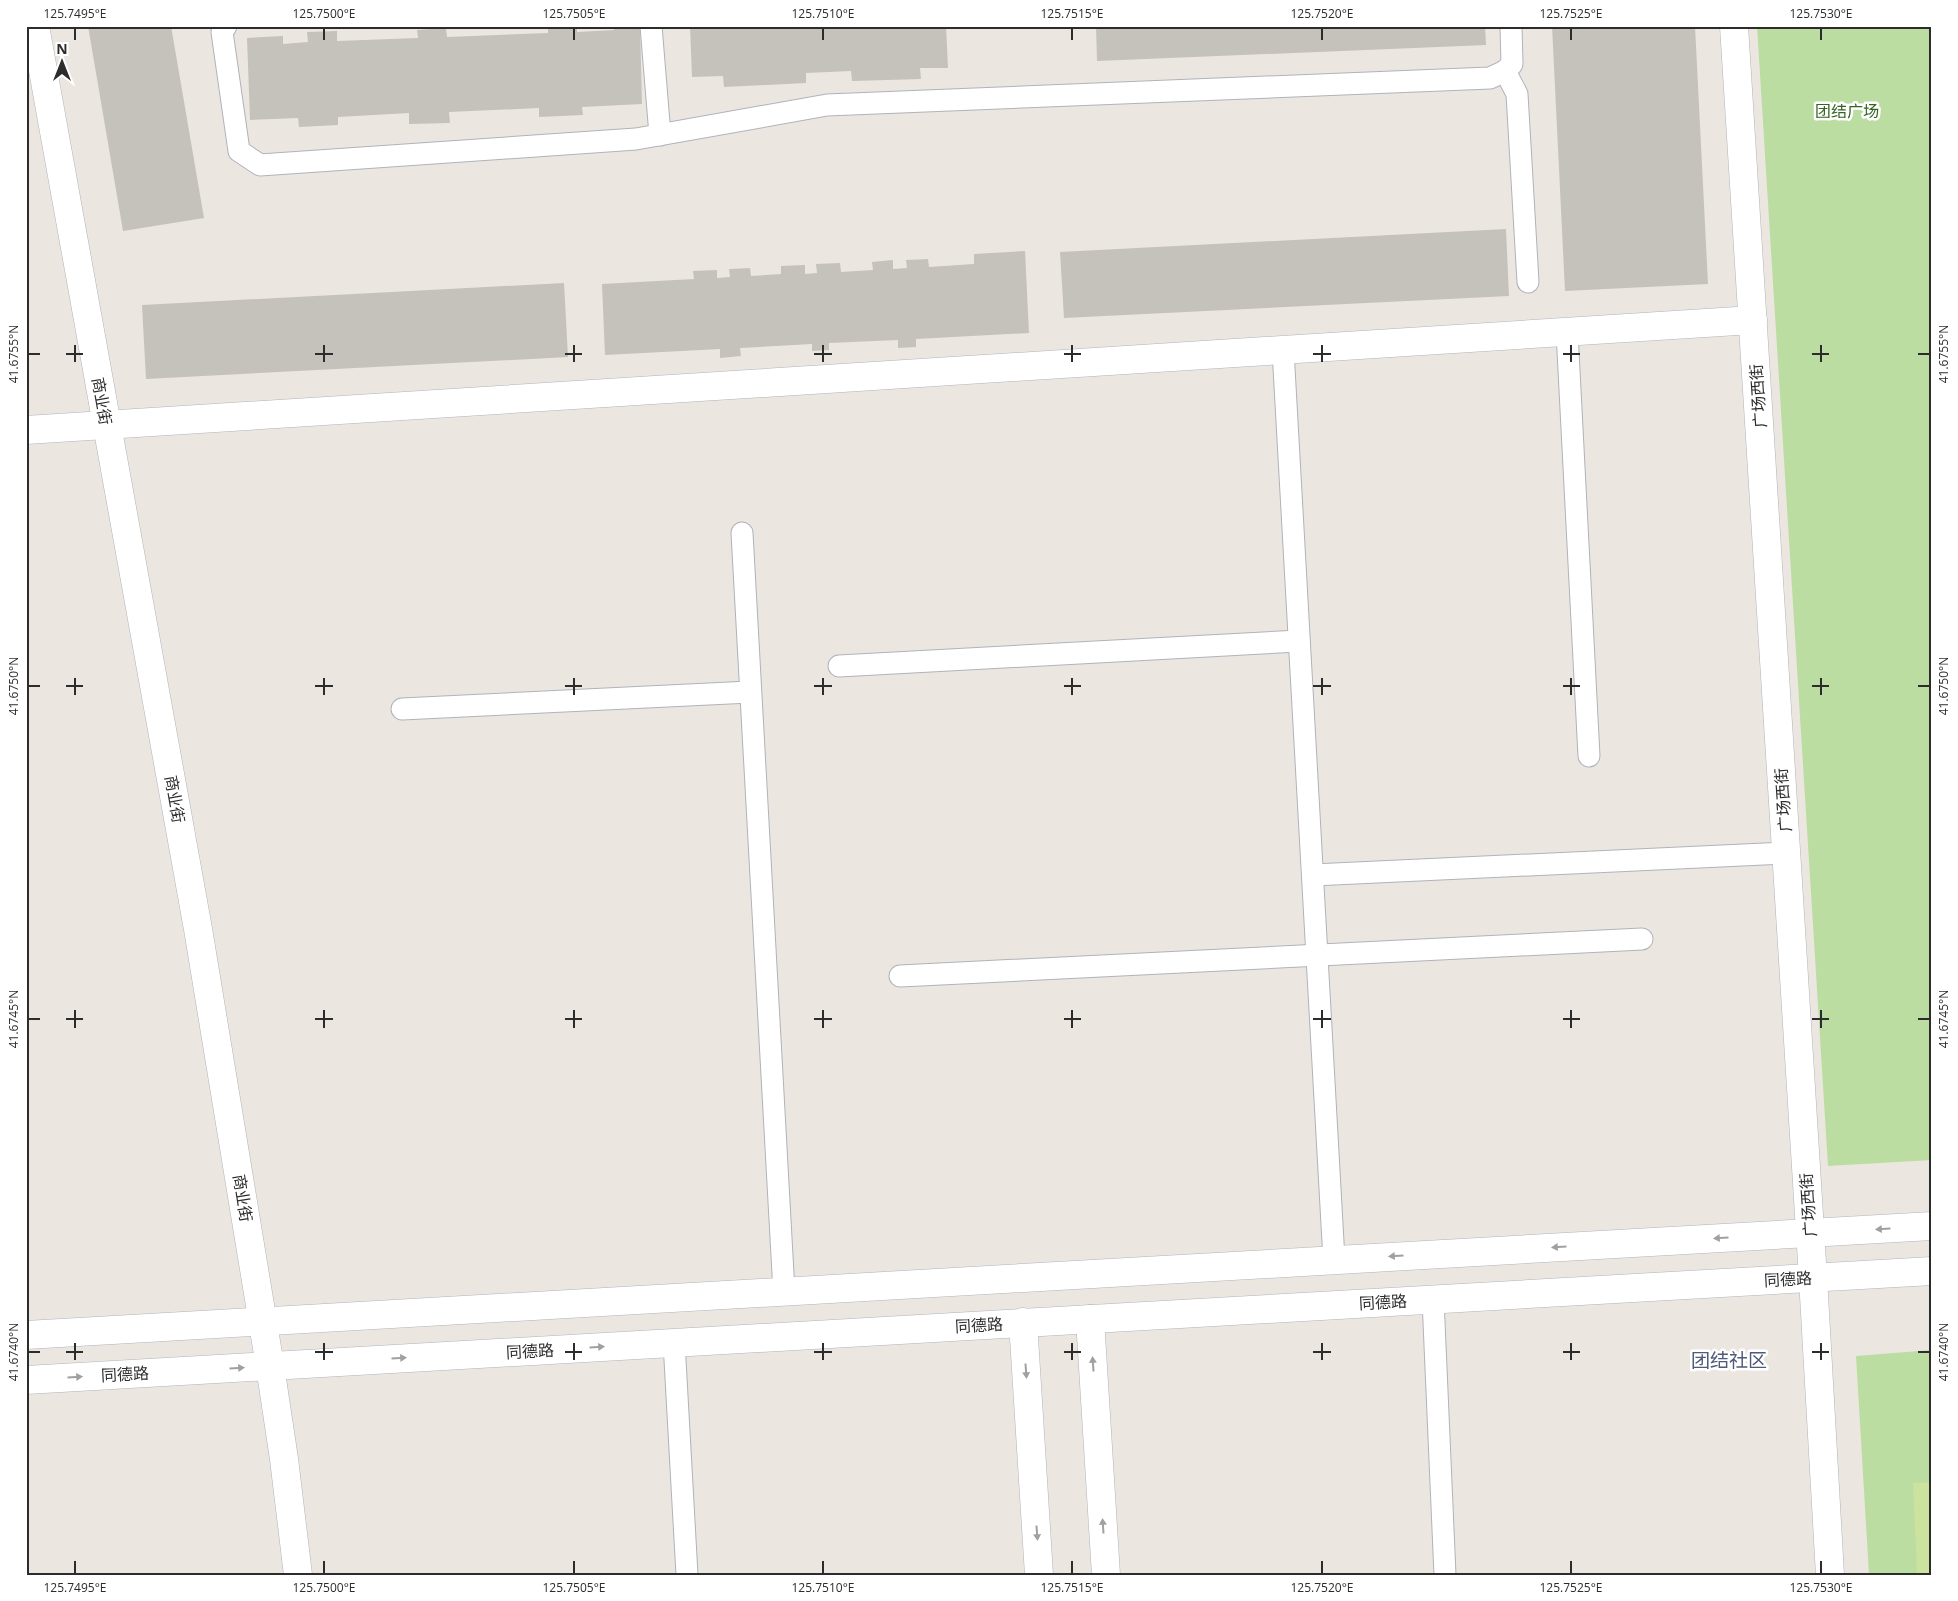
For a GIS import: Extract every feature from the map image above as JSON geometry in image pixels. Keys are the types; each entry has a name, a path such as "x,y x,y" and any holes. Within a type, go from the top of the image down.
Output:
{"street":[{"name":"商业街","path":"34,26 198,929 270,1366 284,1459 298,1575"},
{"name":"广场西街","path":"1734,26 1830,1575"},
{"path":"26,430 1753,320"},
{"path":"26,1335 1932,1226"},
{"name":"同德路","path":"26,1380 1932,1271"},
{"path":"1090,1319 1106,1575"},
{"path":"1022,1322 1040,1575"}],"lane":[{"path":"226,26 222,32 239,151 260,165 636,139 827,105 1490,78 1505,72 1512,64 1511,26"},
{"path":"651,26 660,135"},
{"path":"1505,72 1517,94 1528,282"},
{"path":"1567,332 1589,756"},
{"path":"1283,350 1334,1260"},
{"path":"742,533 784,1292"},
{"path":"839,666 1299,641"},
{"path":"402,709 750,692"},
{"path":"1313,875 1786,853"},
{"path":"900,976 1642,938"},
{"path":"1433,1299 1445,1575"},
{"path":"674,1342 687,1575"}],"green space":[{"name":"团结广场","path":"1757,26 1932,26 1932,1160 1828,1166"},
{"path":"1932,1350 1932,1575 1869,1575 1856,1356"},
{"path":"1932,1482 1932,1575 1917,1575 1913,1483"}],"building":[{"path":"88,26 171,26 204,218 123,231"},
{"path":"548,26 577,26 577,32 614,30 614,26 640,26 642,104 582,107 583,115 539,117 539,108 449,112 450,123 409,124 409,113 338,117 338,125 299,127 298,118 250,120 247,38 283,36 283,44 308,42 307,32 337,31 337,41 418,38 417,30 446,28 447,37 548,33"},
{"path":"690,26 946,26 948,68 920,68 921,79 852,81 851,71 806,73 806,83 724,87 723,76 692,77"},
{"path":"1096,26 1485,26 1486,45 1097,61"},
{"path":"1552,26 1695,26 1708,284 1565,291"},
{"path":"1506,229 1509,296 1064,318 1060,252"},
{"path":"1025,251 1029,333 916,339 916,347 898,348 898,340 829,343 829,350 812,351 812,344 740,348 741,356 720,358 720,349 605,355 602,284 694,279 693,271 717,270 717,278 730,277 729,269 750,268 751,276 781,274 781,266 805,265 805,274 817,273 816,264 840,263 841,272 873,270 872,262 893,260 893,269 907,268 906,260 928,259 929,267 974,264 974,254"},
{"path":"564,283 568,357 146,379 142,305"}],"district":[{"name":"团结社区","path":"1729,1360"}]}
